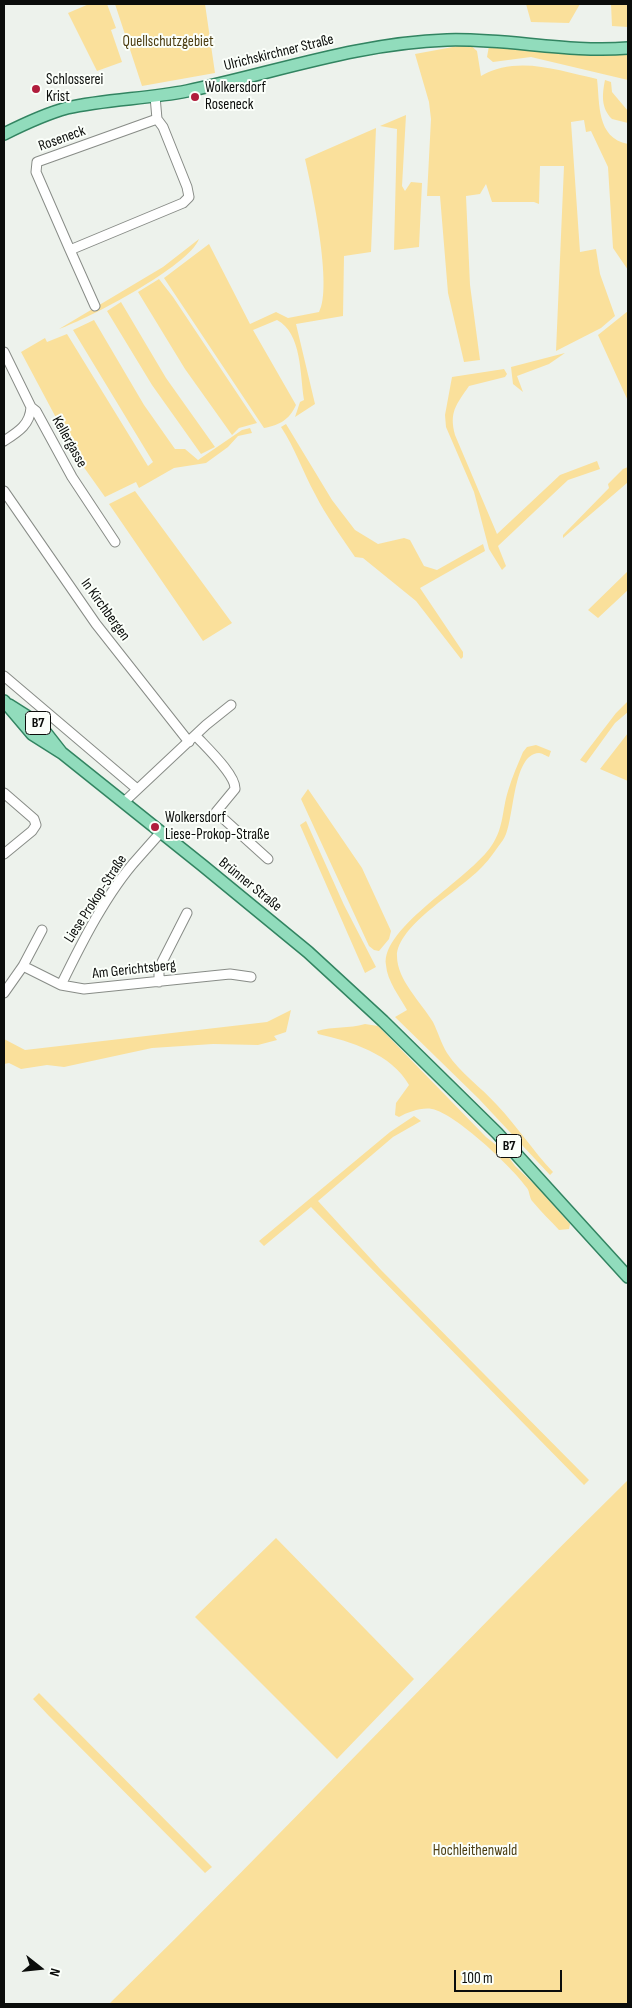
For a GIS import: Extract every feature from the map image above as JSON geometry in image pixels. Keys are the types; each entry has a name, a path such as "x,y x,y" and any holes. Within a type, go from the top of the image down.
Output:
{"main road":[{"name":"Ulrichskirchner Straße","path":"4,134 61,110 194,89 342,52 410,42 486,40 588,48 628,48"},
{"name":"Brünner Straße","path":"5,702 32,734 62,753 287,935 383,1021 497,1133 628,1277"}],"street":[{"path":"70,250 187,200 189,197 187,187 163,127 157,119 155,96"},
{"name":"Roseneck","path":"95,306 36,172 36,162 157,119"},
{"name":"Kellergasse","path":"4,352 31,407 36,411 72,477 115,542"},
{"path":"4,441 26,424 30,418 31,407"},
{"name":"In Kirchbergen","path":"4,491 96,624 192,739 226,770 236,785 235,789 216,812 268,858"},
{"path":"4,676 137,789"},
{"path":"124,802 231,705"},
{"path":"4,794 34,819 36,825 32,831 4,854"},
{"name":"Liese Prokop-Straße","path":"61,985 89,932 111,897 138,858 161,832"},
{"path":"159,982 159,968 187,913"},
{"path":"4,993 23,966 42,930"},
{"name":"Am Gerichtsberg","path":"23,966 61,985 84,989 235,973 251,977"}],"green space":[{"path":"89,4 107,4 116,28 111,30 122,62 97,71 68,13"},
{"name":"Quellschutzgebiet","path":"115,4 205,4 215,73 142,86"},
{"path":"526,4 580,4 569,23 531,22"},
{"path":"611,4 628,4 628,27 612,26"},
{"path":"469,44 477,51 481,76 509,66 524,66 553,69 597,79 600,109 605,127 610,135 628,144 628,270 613,248 608,167 591,131 586,132 584,120 571,122 580,252 596,249 600,274 615,316 601,328 556,351 564,166 540,166 539,204 534,202 492,202 486,184 480,194 466,196 470,285 480,360 464,362 448,293 440,196 427,196 431,119 429,102 415,54"},
{"path":"489,46 628,53 628,80 531,57 493,62 487,57"},
{"path":"605,80 611,82 612,92 628,111 628,123 612,119 608,115 604,106 603,96"},
{"path":"406,115 402,186 405,191 411,182 422,183 419,247 394,250 397,129 380,126"},
{"path":"376,128 371,252 344,256 343,316 296,324 315,404 295,417 300,402 304,400 298,356 291,334 277,320 253,330 296,405 283,421 264,428 164,278 209,244 250,324 276,312 288,318 319,312 323,300 323,261 305,159"},
{"path":"199,239 191,250 177,263 158,277 92,315 59,329 163,267"},
{"path":"159,279 257,423 239,428 232,435 185,369 138,292"},
{"path":"121,302 166,378 215,447 201,454 152,385 107,311"},
{"path":"628,311 628,401 598,335"},
{"path":"94,320 144,405 175,449 185,449 198,460 242,430 250,428 252,433 238,436 228,447 206,463 174,468 139,488 136,482 105,497 78,459 21,352 45,338 47,342 67,334 148,466 153,462 73,330"},
{"path":"565,353 549,364 517,376 523,392 513,384 511,367"},
{"path":"504,369 507,374 505,377 469,386 453,414 455,435 497,534 560,475 597,461 600,469 568,480 498,546 506,566 502,570 489,549 474,492 446,427 445,415 452,377"},
{"path":"286,424 332,500 355,530 378,544 404,538 410,540 424,566 437,570 483,544 485,551 420,588 463,652 461,659 416,601 363,558 355,557 319,502 291,443 281,427"},
{"path":"628,467 628,484 563,538 563,535 609,488 608,484 623,469"},
{"path":"135,491 232,623 203,641 109,504"},
{"path":"628,571 628,590 598,618 588,610"},
{"path":"628,701 628,712 615,723 586,763 580,760 616,713"},
{"path":"628,733 628,781 600,769"},
{"path":"536,745 551,751 549,757 539,753 530,756 523,765 518,777 507,832 503,840 473,876 432,908 407,932 400,944 397,956 398,965 405,982 433,1022 447,1053 458,1067 491,1098 511,1121 553,1172 550,1175 479,1099 395,1017 407,1010 391,983 386,965 388,950 397,935 412,919 481,858 492,845 499,832 508,791 523,752 527,747"},
{"path":"308,789 362,868 391,931 389,939 379,951 369,946 301,799"},
{"path":"306,821 344,905 376,967 365,973 300,825"},
{"path":"291,1010 286,1032 274,1036 277,1040 258,1045 213,1044 152,1048 64,1067 47,1065 21,1069 9,1063 4,1064 4,1039 25,1050 267,1022"},
{"path":"365,1024 378,1026 486,1137 505,1152 515,1166 570,1224 569,1229 559,1230 532,1200 527,1188 520,1179 483,1143 455,1120 432,1109 415,1110 399,1117 395,1115 396,1103 409,1085 402,1074 392,1065 369,1050 318,1034 317,1031"},
{"path":"414,1116 421,1121 393,1137 318,1201 381,1270 589,1480 584,1485 311,1207 264,1246 259,1241 390,1132"},
{"name":"Hochleithenwald","path":"628,1480 628,2004 109,2004 240,1874"},
{"path":"276,1538 414,1679 337,1759 195,1617"},
{"path":"39,1693 212,1867 205,1873 33,1699"}],"place":[{"name":"Schlosserei Krist","path":"36,89"},
{"name":"Wolkersdorf Roseneck","path":"195,97"},
{"name":"Wolkersdorf Liese-Prokop-Straße","path":"155,827"}]}
